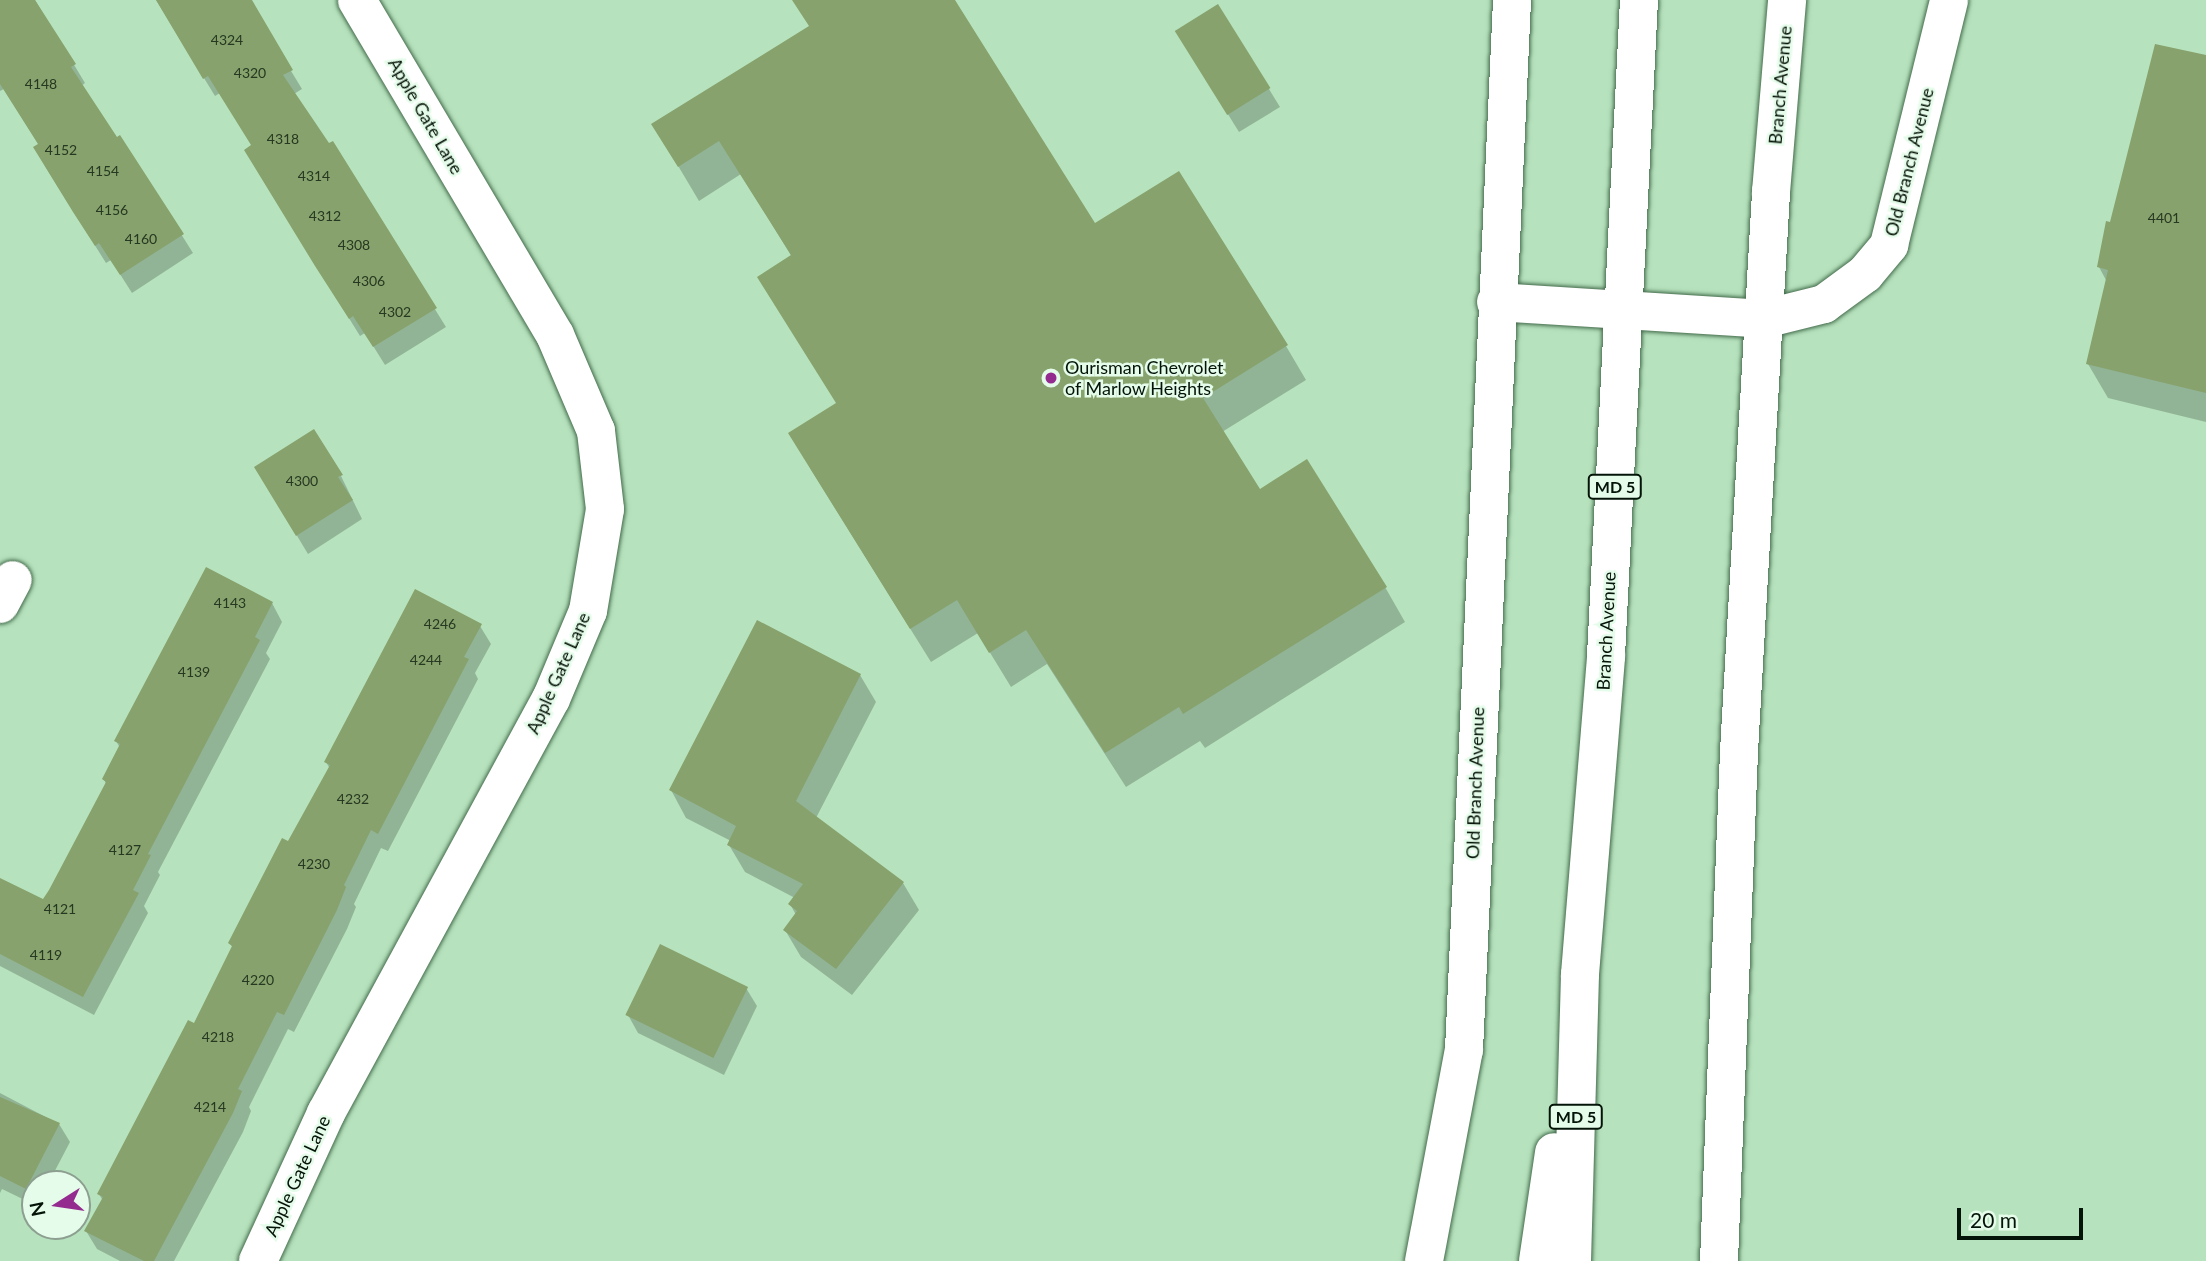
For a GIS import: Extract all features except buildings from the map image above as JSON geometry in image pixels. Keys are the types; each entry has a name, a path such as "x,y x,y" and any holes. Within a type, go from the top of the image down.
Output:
{"main road":[{"name":"Apple Gate Lane","path":"258,1261 326,1113 551,699 588,611 605,509 596,430 555,335 357,0"},
{"name":"Old Branch Avenue","path":"1424,1261 1464,1049 1496,302 1512,0"},
{"name":"Branch Avenue","path":"1572,1261 1580,974 1606,656 1639,0"},
{"name":"Branch Avenue","path":"1719,1261 1738,751 1764,319 1787,0"},
{"name":"Old Branch Avenue","path":"1496,302 1764,319 1824,304 1865,274 1889,245 1949,0"},
{"path":"1538,1261 1580,974"}],"place":[{"name":"Ourisman Chevrolet of Marlow Heights","path":"1051,378"}]}
